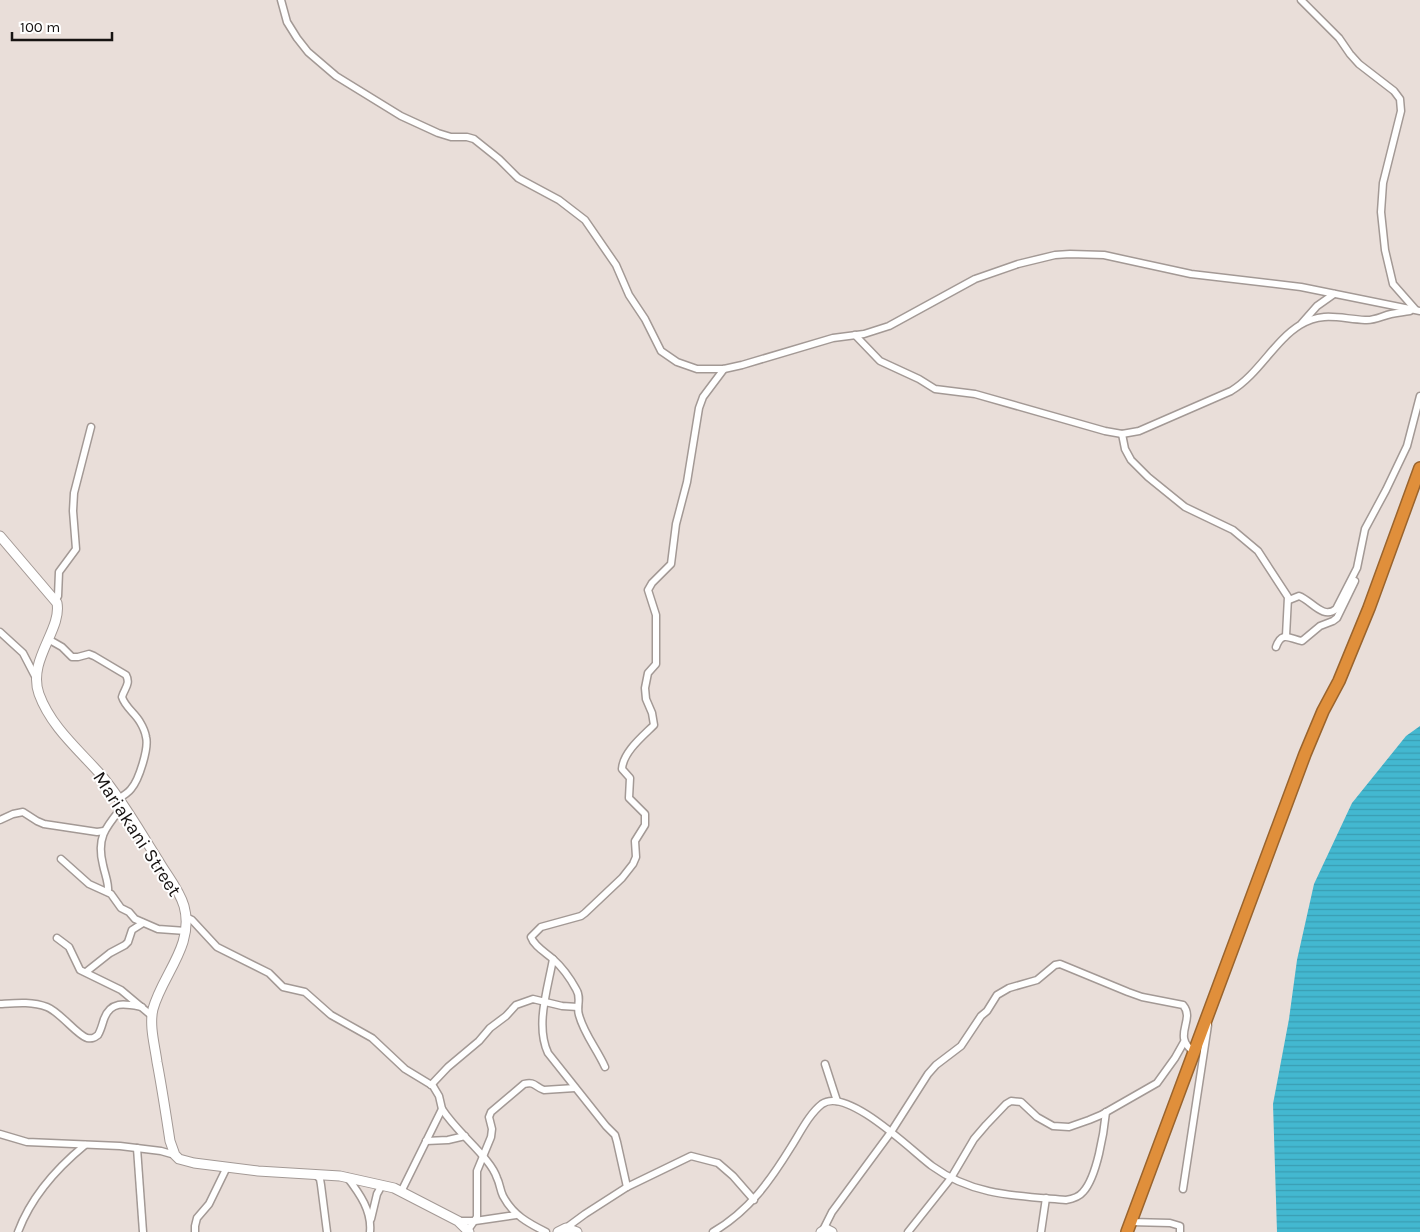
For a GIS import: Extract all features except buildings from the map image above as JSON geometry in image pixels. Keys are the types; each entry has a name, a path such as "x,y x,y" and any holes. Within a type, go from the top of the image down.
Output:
{"highway":[{"path":"1128,1227 1305,754 1323,711 1340,681 1420,468"}],"street":[{"path":"281,0 287,22 296,38 308,52 336,76 401,116 438,134 451,137 474,138 499,158 518,178 559,200 585,220 616,265 629,295 645,319 661,350 665,355 677,362 697,369 724,369 742,365 760,358 833,338 855,335 889,326 983,276 1018,264 1055,255 1104,255 1184,273 1301,287 1418,311"},
{"path":"1302,0 1340,38 1359,64 1394,91 1400,99 1401,111 1384,183 1381,212 1388,270 1393,284 1418,311"},
{"path":"855,335 880,361 919,379 935,389 975,394 1104,431 1122,434 1139,431 1231,392 1244,384 1281,342 1317,306 1334,294"},
{"path":"1300,325 1324,317 1337,316 1364,320 1418,311"},
{"path":"605,1067 598,1052 585,1033 578,1012 580,995 577,989 553,959 531,939 531,936 537,930 581,916 622,878 635,861 636,841 645,825 645,814 629,798 630,778 622,768 624,760 654,725 646,695 646,676 649,670 656,664 656,615 648,590 652,583 671,564 675,531 687,482 699,408 703,398 724,369"},
{"path":"1276,647 1280,639 1286,636 1302,641 1320,626 1337,618 1354,583 1365,529 1407,446 1420,396"},
{"path":"0,536 56,600 58,596 59,572 76,549 73,511 74,493 91,427"},
{"path":"1122,434 1125,449 1139,469 1185,507 1233,530 1247,541 1267,564 1289,600 1286,636"},
{"path":"1289,600 1293,597 1302,597 1320,611 1334,611 1357,568"},
{"name":"Mariakani Street","path":"56,600 58,614 40,657 37,679 39,693 47,711 65,737 101,776 121,802 178,891 184,906 186,931 152,1016 154,1044 170,1141 175,1155"},
{"path":"0,632 23,654 37,679"},
{"path":"48,639 62,647 72,657 78,658 89,654 126,675 128,686 122,697 126,705 139,719 147,737 146,750 136,781 104,830 100,854 108,884 108,892"},
{"path":"0,820 23,812 44,824 97,832 104,830"},
{"path":"61,859 89,884 108,892 121,908 143,923 164,930 186,931"},
{"path":"186,917 192,920 218,947 240,960 269,973 283,987 305,992 331,1015 348,1026 366,1033 405,1069 431,1085 438,1096 442,1110 450,1121 484,1157 497,1177 503,1197 516,1215 524,1222 546,1232"},
{"path":"86,972 110,952 125,945 132,930 143,923"},
{"path":"57,938 69,947 78,967 121,990 152,1016"},
{"path":"553,959 545,1002 542,1037 544,1045 548,1053 614,1135 627,1187"},
{"path":"825,1231 832,1212 891,1132 928,1074 936,1065 961,1046 997,995 1010,988 1037,980 1058,964 1128,992 1184,1005 1187,1013 1184,1042 1171,1064 1157,1082 1106,1112 1069,1127 1046,1123 1021,1102 1010,1101 974,1139 951,1178 908,1232"},
{"path":"431,1085 516,1005 533,999 562,1006 578,1007"},
{"path":"0,1004 25,1002 49,1008 69,1022 85,1037 90,1038 98,1035 111,1007 123,1004 142,1007"},
{"path":"1183,1189 1198,1101 1210,1012"},
{"path":"1184,1042 1194,1052"},
{"path":"825,1064 837,1101"},
{"path":"0,1134 27,1142 69,1145 86,1144 161,1151 194,1163 347,1177 382,1185 401,1192 458,1220 468,1231 475,1220 477,1212 477,1171 484,1157 492,1132 490,1114 524,1084 533,1082 542,1090 547,1091 576,1088"},
{"path":"713,1232 736,1216 754,1200 817,1109 825,1102 837,1101 874,1118 933,1167 951,1178 977,1189 1004,1195 1066,1200 1074,1198 1083,1192 1092,1176 1101,1145 1106,1112"},
{"path":"401,1192 442,1110"},
{"path":"426,1141 448,1140 465,1136"},
{"path":"18,1232 22,1221 43,1187 68,1159 86,1144"},
{"path":"137,1148 143,1232"},
{"path":"562,1230 627,1187 692,1156 718,1163 734,1176 754,1200"},
{"path":"195,1232 197,1218 209,1204 227,1167"},
{"path":"315,1174 320,1179 327,1232"},
{"path":"347,1177 358,1191 371,1219"},
{"path":"370,1232 377,1194 382,1185"},
{"path":"1041,1232 1046,1198"},
{"path":"458,1220 516,1215"},
{"path":"1128,1227 1170,1223 1180,1226 1180,1232"},
{"path":"562,1230 577,1232"}],"water":[{"path":"1420,726 1420,1232 1277,1232 1273,1104 1289,1019 1297,960 1314,884 1352,803 1406,736"}]}
